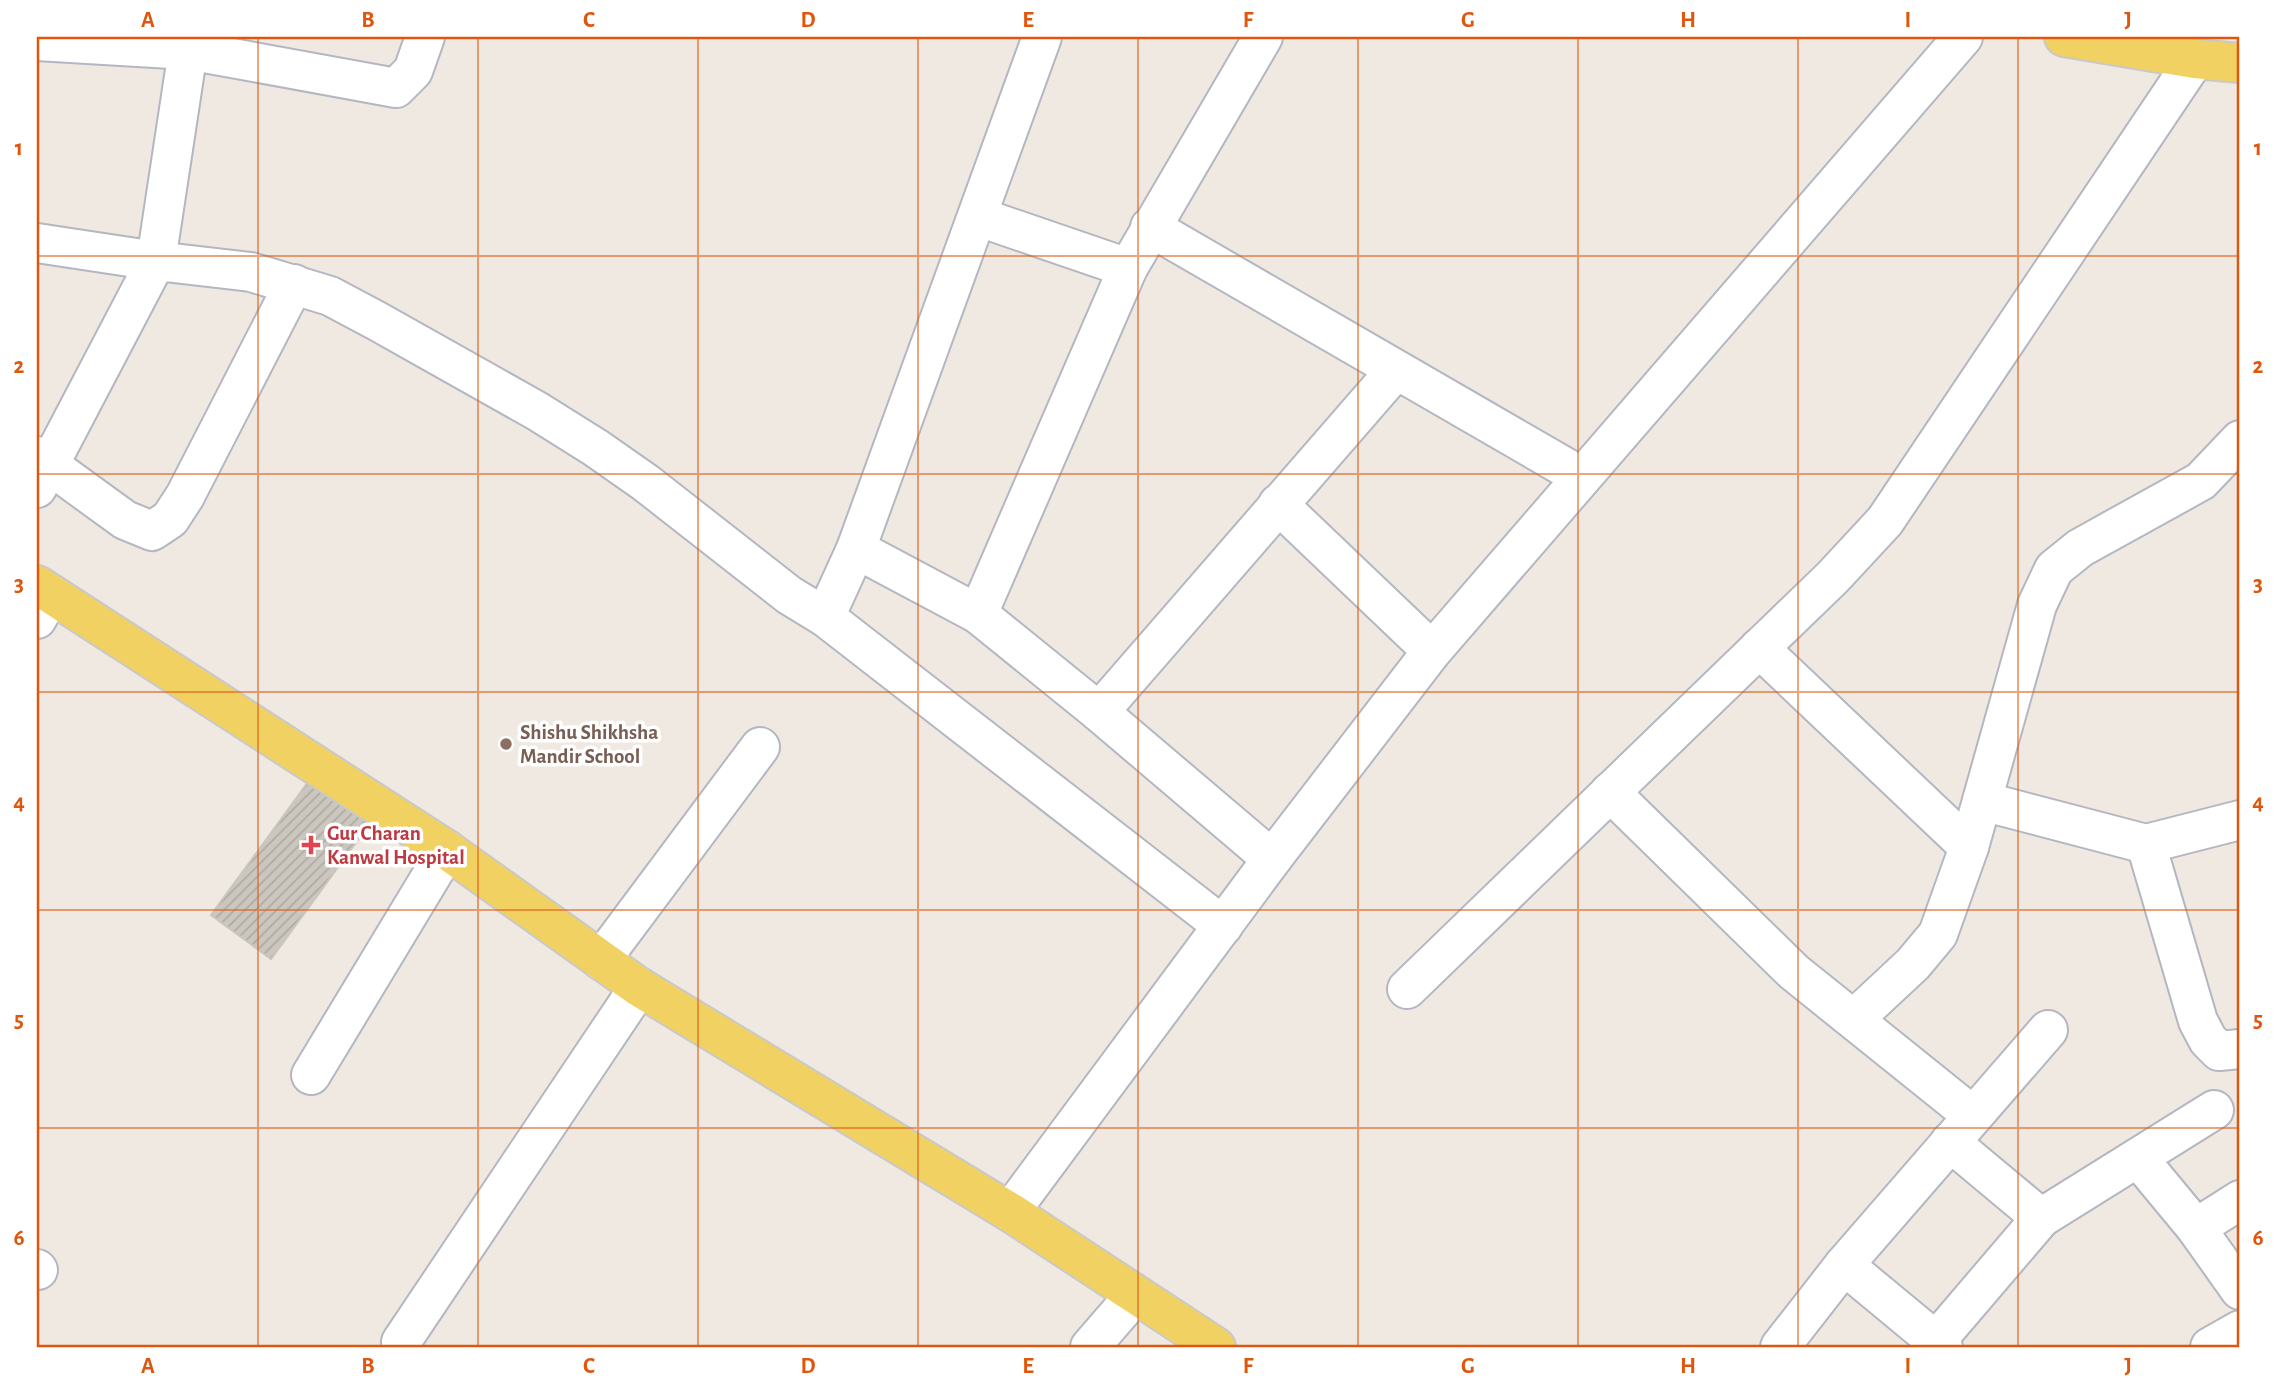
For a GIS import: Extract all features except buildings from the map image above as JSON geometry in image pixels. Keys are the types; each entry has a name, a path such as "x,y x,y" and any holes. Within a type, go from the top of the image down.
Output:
{"main road":[{"path":"2064,37 2194,59 2240,63"},
{"path":"42,599 447,850 639,987 1010,1212 1216,1347"}],"street":[{"path":"37,41 189,43 396,88 414,71 425,37"},
{"path":"825,617 856,549 1042,37"},
{"path":"978,614 1128,268 1263,37"},
{"path":"1010,1212 1272,859 1432,651 1963,37"},
{"path":"189,43 156,261 41,470 125,520 152,531 170,519 185,496 294,284"},
{"path":"1406,989 1833,577 1885,521 2194,59"},
{"path":"978,217 1128,268"},
{"path":"1150,228 1582,478"},
{"path":"37,243 251,272 330,296 548,418 646,483 789,595 825,617 1223,926"},
{"path":"1099,712 1396,370"},
{"path":"1854,1019 1913,964 1938,934 1969,847 2038,606 2054,569 2080,548 2201,481 2240,440"},
{"path":"1278,504 1432,651"},
{"path":"856,549 978,614 1099,712 1272,859"},
{"path":"1759,648 1969,847"},
{"path":"601,960 760,747"},
{"path":"1610,792 1794,972 1854,1019 1961,1128 2041,1218"},
{"path":"1982,801 2146,844 2240,820"},
{"path":"2146,844 2198,1021 2208,1040 2219,1051 2240,1049"},
{"path":"311,1075 447,850"},
{"path":"401,1342 639,987"},
{"path":"1780,1347 1844,1265 2048,1030"},
{"path":"1844,1265 1940,1344 2041,1218 2214,1110"},
{"path":"2138,1158 2196,1228 2240,1290"},
{"path":"2196,1228 2240,1200"},
{"path":"1090,1347 1135,1295"},
{"path":"2210,1347 2240,1330"}],"place":[{"name":"Shishu Shikhsha Mandir School","path":"506,744"},
{"name":"Gur Charan Kanwal Hospital","path":"311,845"}]}
